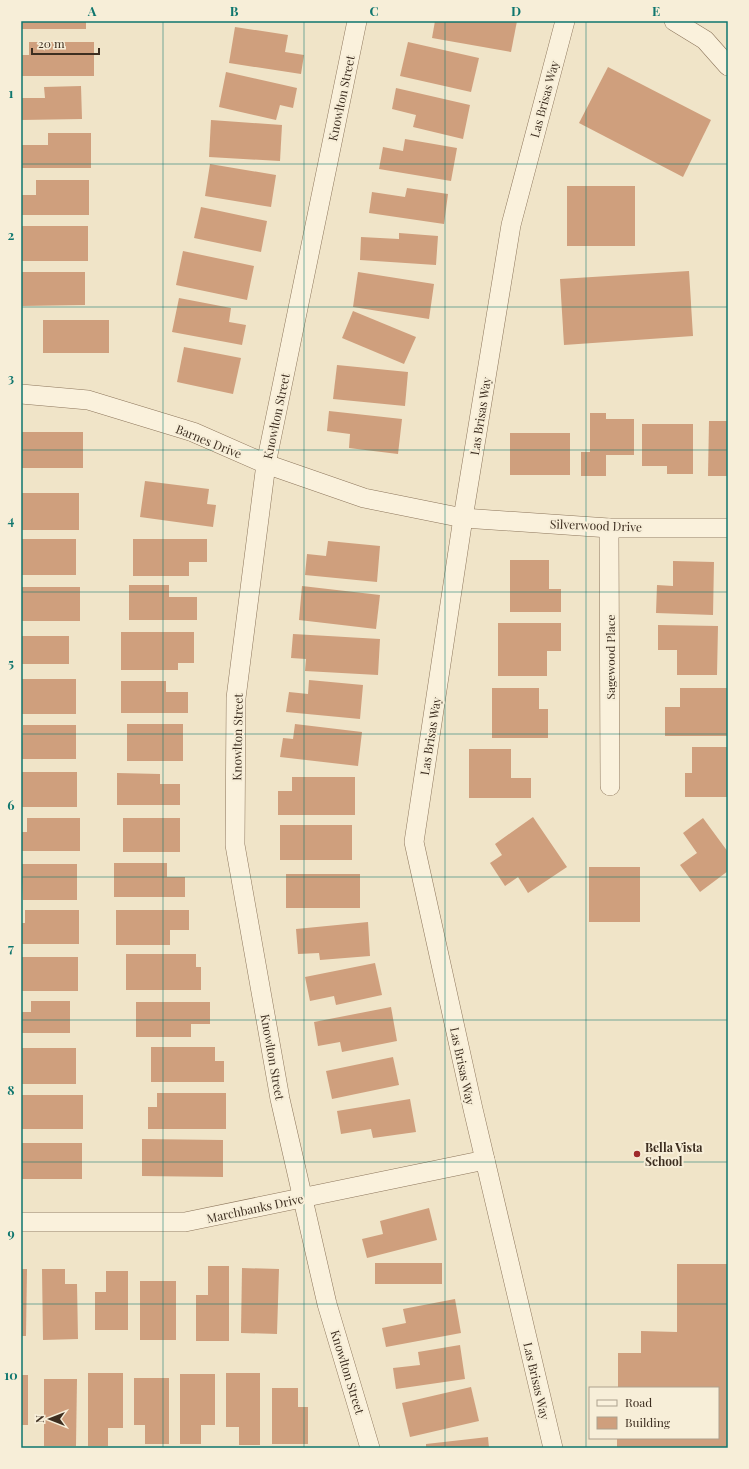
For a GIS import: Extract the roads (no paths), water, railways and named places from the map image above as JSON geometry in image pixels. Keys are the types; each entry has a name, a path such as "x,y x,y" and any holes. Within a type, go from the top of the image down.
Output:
{"street":[{"name":"Knowlton Street","path":"357,21 266,464 236,698 235,846 280,1099 327,1304 370,1448"},
{"name":"Las Brisas Way","path":"553,1448 485,1160 414,842 463,518 511,225 565,21"},
{"path":"674,21 705,40 728,66"},
{"name":"Barnes Drive","path":"21,394 88,400 193,432 266,464 364,498 463,518"},
{"name":"Silverwood Drive","path":"463,518 609,528 728,528"},
{"name":"Sagewood Place","path":"609,528 610,786"},
{"name":"Marchbanks Drive","path":"21,1222 185,1222 485,1160"}],"place":[{"name":"Bella Vista School","path":"637,1154"}]}
